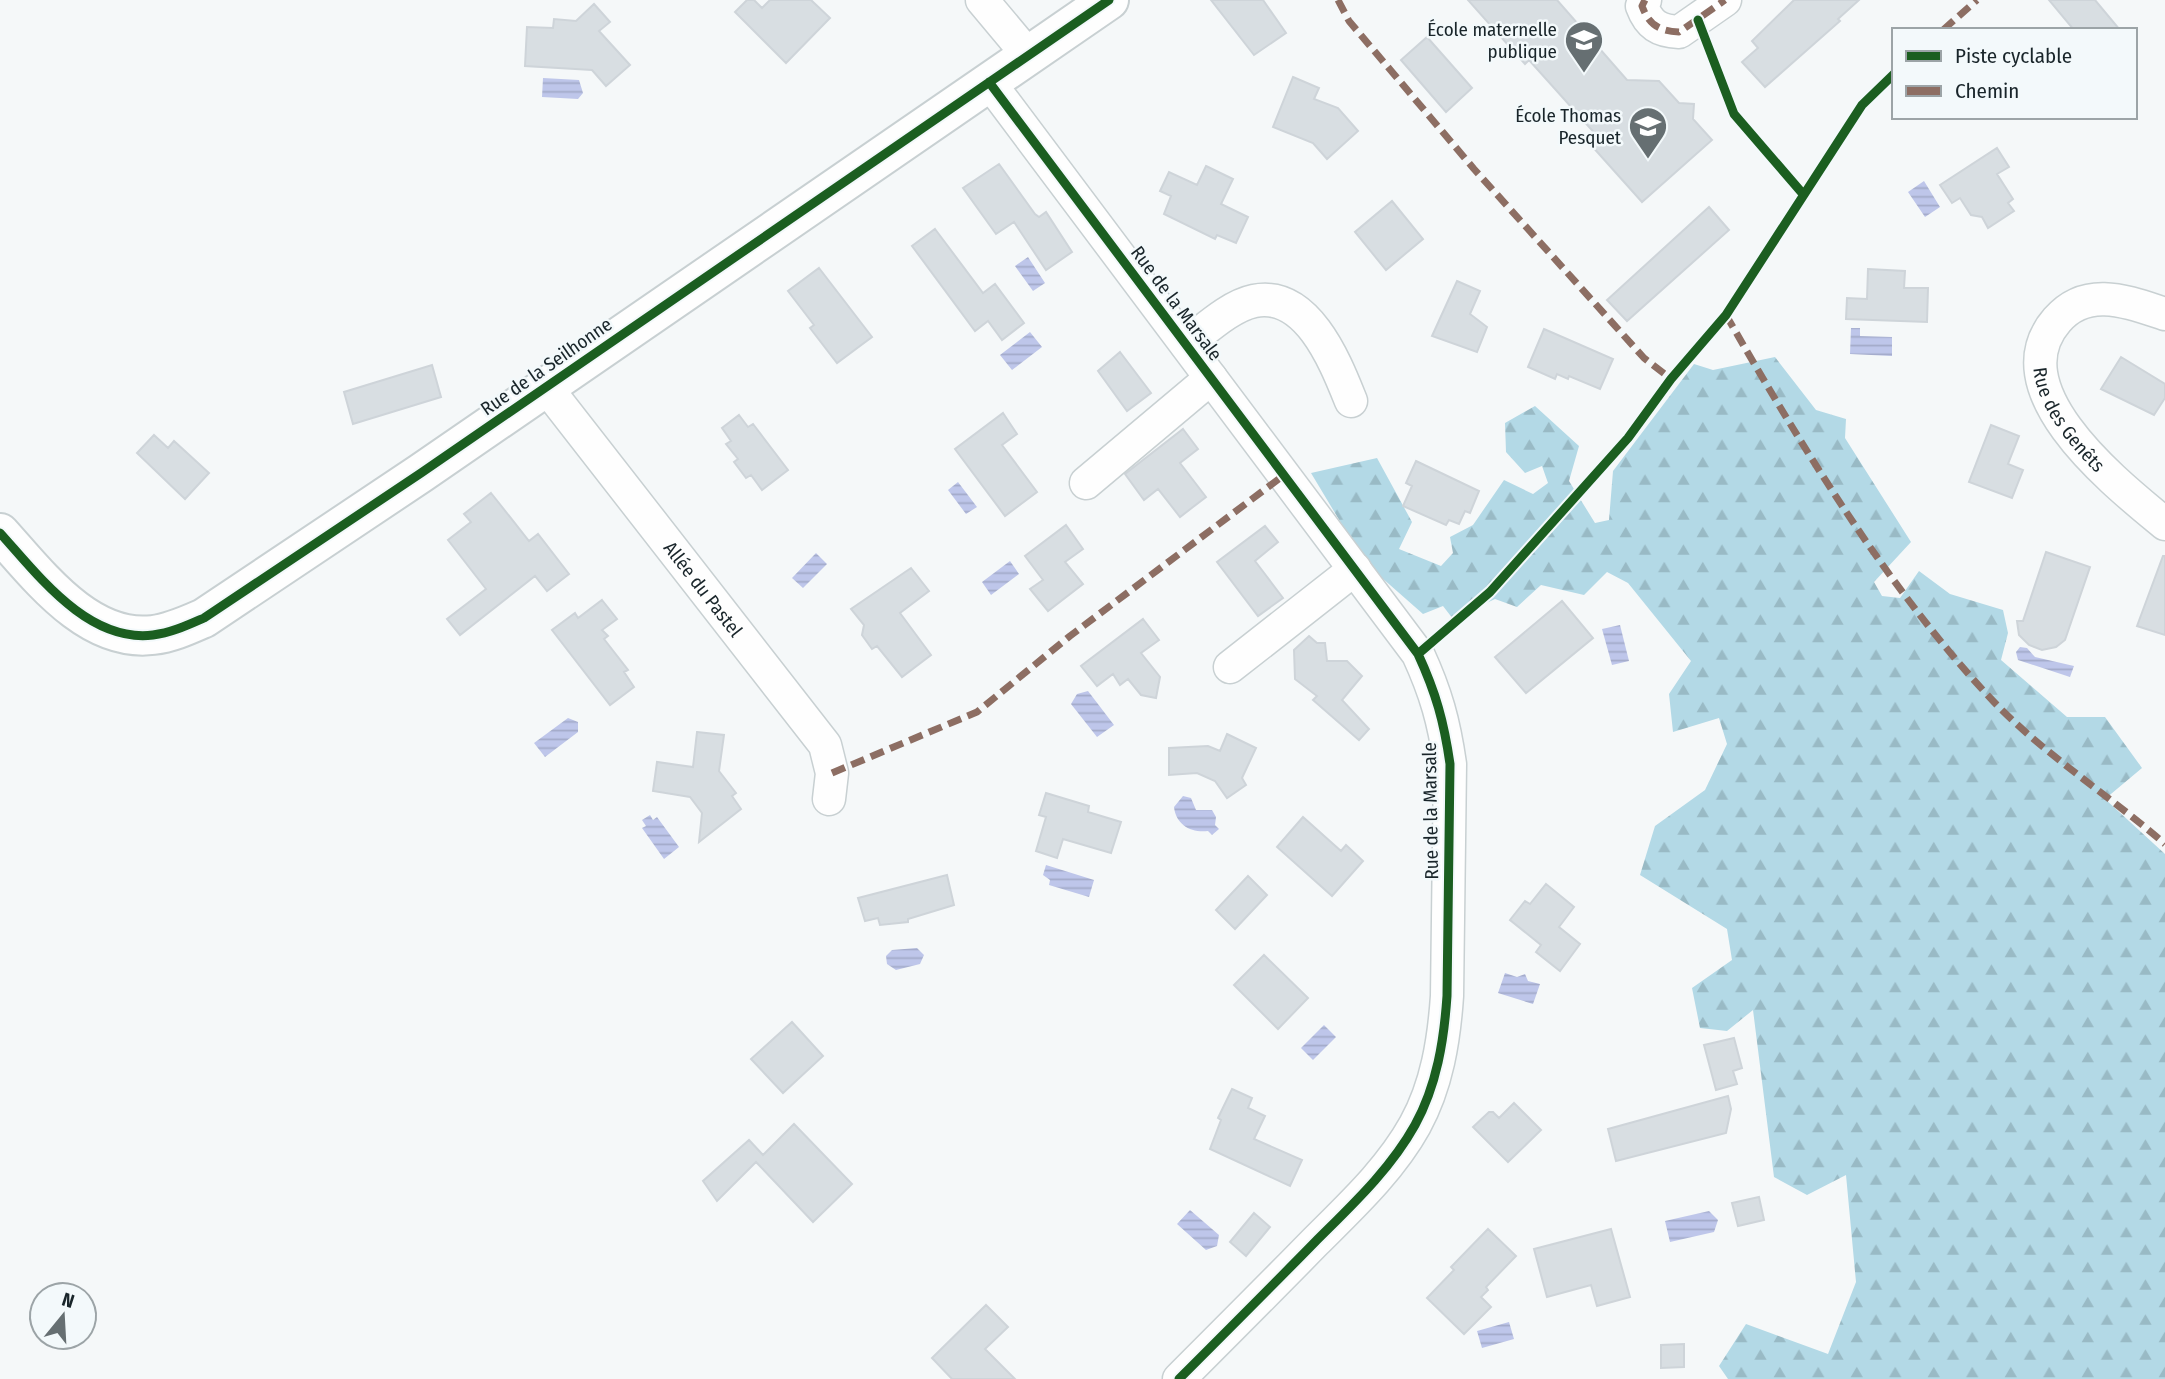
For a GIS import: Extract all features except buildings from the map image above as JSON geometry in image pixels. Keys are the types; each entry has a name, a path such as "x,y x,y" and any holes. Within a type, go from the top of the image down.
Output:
{"street":[{"path":"982,0 1028,55"},
{"name":"Rue de la Seilhonne","path":"0,533 44,581 97,624 124,633 151,636 179,629 232,602 1109,0"},
{"path":"1645,0 1642,6 1648,22 1660,29 1679,32 1724,0"},
{"name":"Rue de la Marsale","path":"989,82 1418,654 1438,697 1446,730 1450,764 1447,996 1438,1062 1416,1124 1397,1154 1368,1188 1179,1379"},
{"name":"Rue des Genêts","path":"2165,314 2112,298 2085,301 2063,313 2054,324 2040,360 2043,381 2052,402 2078,443 2108,476 2165,524"},
{"name":"Rue de la Marsale","path":"1186,344 1230,313 1254,301 1275,302 1294,310 1317,334 1336,365 1351,401"},
{"path":"1086,483 1211,378"},
{"name":"Allée du Pastel","path":"546,387 825,746 832,773 829,799"},
{"path":"1230,667 1355,569"}],"green space":[{"path":"1775,357 1816,410 1846,419 1845,438 1911,542 1874,582 1882,596 1900,598 1919,571 1950,594 2003,610 2008,633 2001,660 2067,717 2105,717 2142,768 2105,799 2165,854 2165,1379 1728,1379 1719,1366 1746,1324 1828,1354 1856,1282 1846,1175 1807,1195 1774,1177 1753,1010 1727,1031 1700,1028 1692,988 1732,960 1727,929 1640,875 1655,826 1705,790 1727,744 1719,718 1673,732 1669,694 1691,661 1628,583 1607,572 1584,595 1541,585 1517,607 1495,599 1453,619 1443,606 1423,614 1365,563 1311,473 1377,458 1412,522 1399,549 1441,566 1453,553 1450,537 1473,525 1504,480 1533,494 1548,483 1542,466 1525,473 1506,452 1505,423 1535,406 1579,446 1569,481 1595,523 1609,520 1613,471 1694,364 1713,370"}],"shaded area":[{"path":"543,78 579,80 583,93 578,99 542,97"},
{"path":"1924,181 1940,207 1925,217 1908,192"},
{"path":"1028,257 1045,283 1033,291 1015,266"},
{"path":"1851,328 1860,328 1860,336 1892,337 1892,356 1850,354"},
{"path":"1030,332 1042,347 1012,370 1000,355"},
{"path":"958,482 977,507 966,514 948,490"},
{"path":"816,553 827,564 803,588 792,578"},
{"path":"1010,561 1019,574 991,595 982,582"},
{"path":"1620,625 1629,661 1612,665 1602,629"},
{"path":"2020,647 2027,648 2035,657 2074,666 2070,677 2018,660 2016,652"},
{"path":"1088,691 1114,725 1097,737 1071,704 1077,694"},
{"path":"568,718 578,722 578,732 545,757 534,743"},
{"path":"1183,796 1191,798 1196,810 1212,810 1216,817 1215,825 1219,829 1212,835 1208,831 1190,829 1181,823 1174,807"},
{"path":"650,815 653,820 657,817 679,847 664,859 642,828 646,826 642,820"},
{"path":"1046,865 1094,880 1089,897 1049,885 1050,880 1043,875"},
{"path":"917,948 924,955 920,964 896,970 887,964 886,956 892,950"},
{"path":"1505,973 1517,977 1525,974 1528,981 1540,984 1533,1004 1498,993"},
{"path":"1324,1025 1336,1037 1313,1060 1301,1048"},
{"path":"1190,1210 1219,1235 1217,1246 1206,1250 1177,1224"},
{"path":"1709,1211 1718,1220 1714,1232 1670,1242 1665,1221"},
{"path":"1509,1322 1514,1339 1482,1348 1477,1331"}],"marked path":[{"path":"1338,0 1349,21 1474,169 1644,358 1671,379"},
{"path":"1645,0 1642,6 1652,22 1660,28 1679,32 1725,0"},
{"path":"1945,28 1977,0"},
{"path":"1726,315 1785,416 1849,516 1883,566 1955,659 1994,702 2035,740 2165,844"},
{"path":"832,773 977,712 1070,636 1284,475"}],"cycle path":[{"path":"0,533 66,603 107,628 129,635 153,635 173,631 204,618 421,473 1109,0"},
{"path":"1698,20 1734,114 1803,194"},
{"path":"1418,654 1490,592 1628,438 1671,379 1726,315 1862,105 1892,76"},
{"path":"989,82 1418,654 1438,708 1450,764 1447,996 1438,1062 1423,1110 1394,1157 1369,1187 1179,1379"}],"place":[{"name":"École maternelle publique","path":"1584,74"},
{"name":"École Thomas Pesquet","path":"1648,160"}]}
